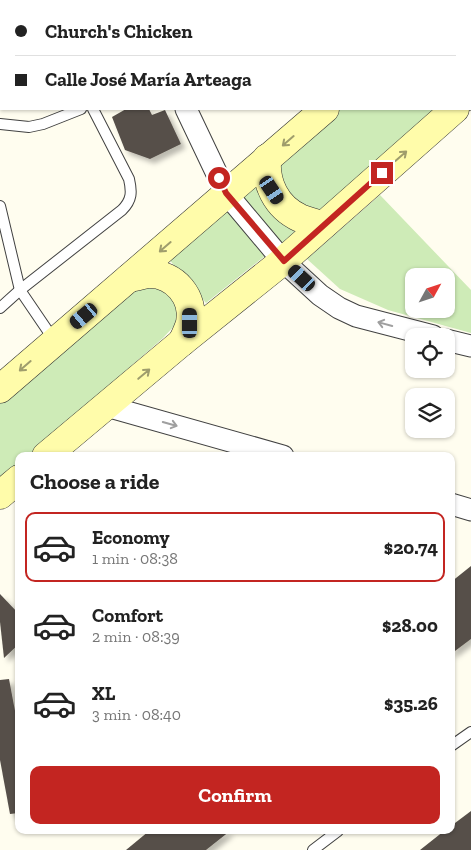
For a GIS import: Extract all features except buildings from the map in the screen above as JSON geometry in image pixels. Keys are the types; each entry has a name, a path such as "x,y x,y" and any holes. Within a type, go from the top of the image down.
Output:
{"street":[{"path":"186,110 226,193 284,261 320,295 339,308 356,316 405,329"},
{"path":"0,388 324,110"},
{"path":"51,452 182,342 284,261 454,110"},
{"path":"267,158 266,171 272,190 281,204 300,218 323,225"},
{"path":"129,278 149,274 162,276 172,280 183,289 190,305 190,323 182,342"},
{"path":"455,342 471,346"},
{"path":"106,406 269,452"},
{"path":"0,495 15,483"},
{"path":"455,505 471,510"}],"lane":[{"path":"0,124 29,127 44,124 79,110"},
{"path":"0,308 20,290 122,210 131,197 129,179 94,110"},
{"path":"0,206 20,290 54,341"},
{"path":"455,743 471,732"},
{"path":"313,850 334,834"}],"green space":[{"path":"333,110 437,110 290,236 206,303 167,257"},
{"path":"380,195 450,268 405,268 405,315 388,310 340,289 307,259"},
{"path":"455,273 471,290 471,333 417,318 455,318"},
{"path":"137,286 158,286 175,300 178,315 175,325 163,338 33,452 15,452 15,469 0,482 0,402"}],"route":[{"path":"219,178 226,193 284,261 382,173"}]}
